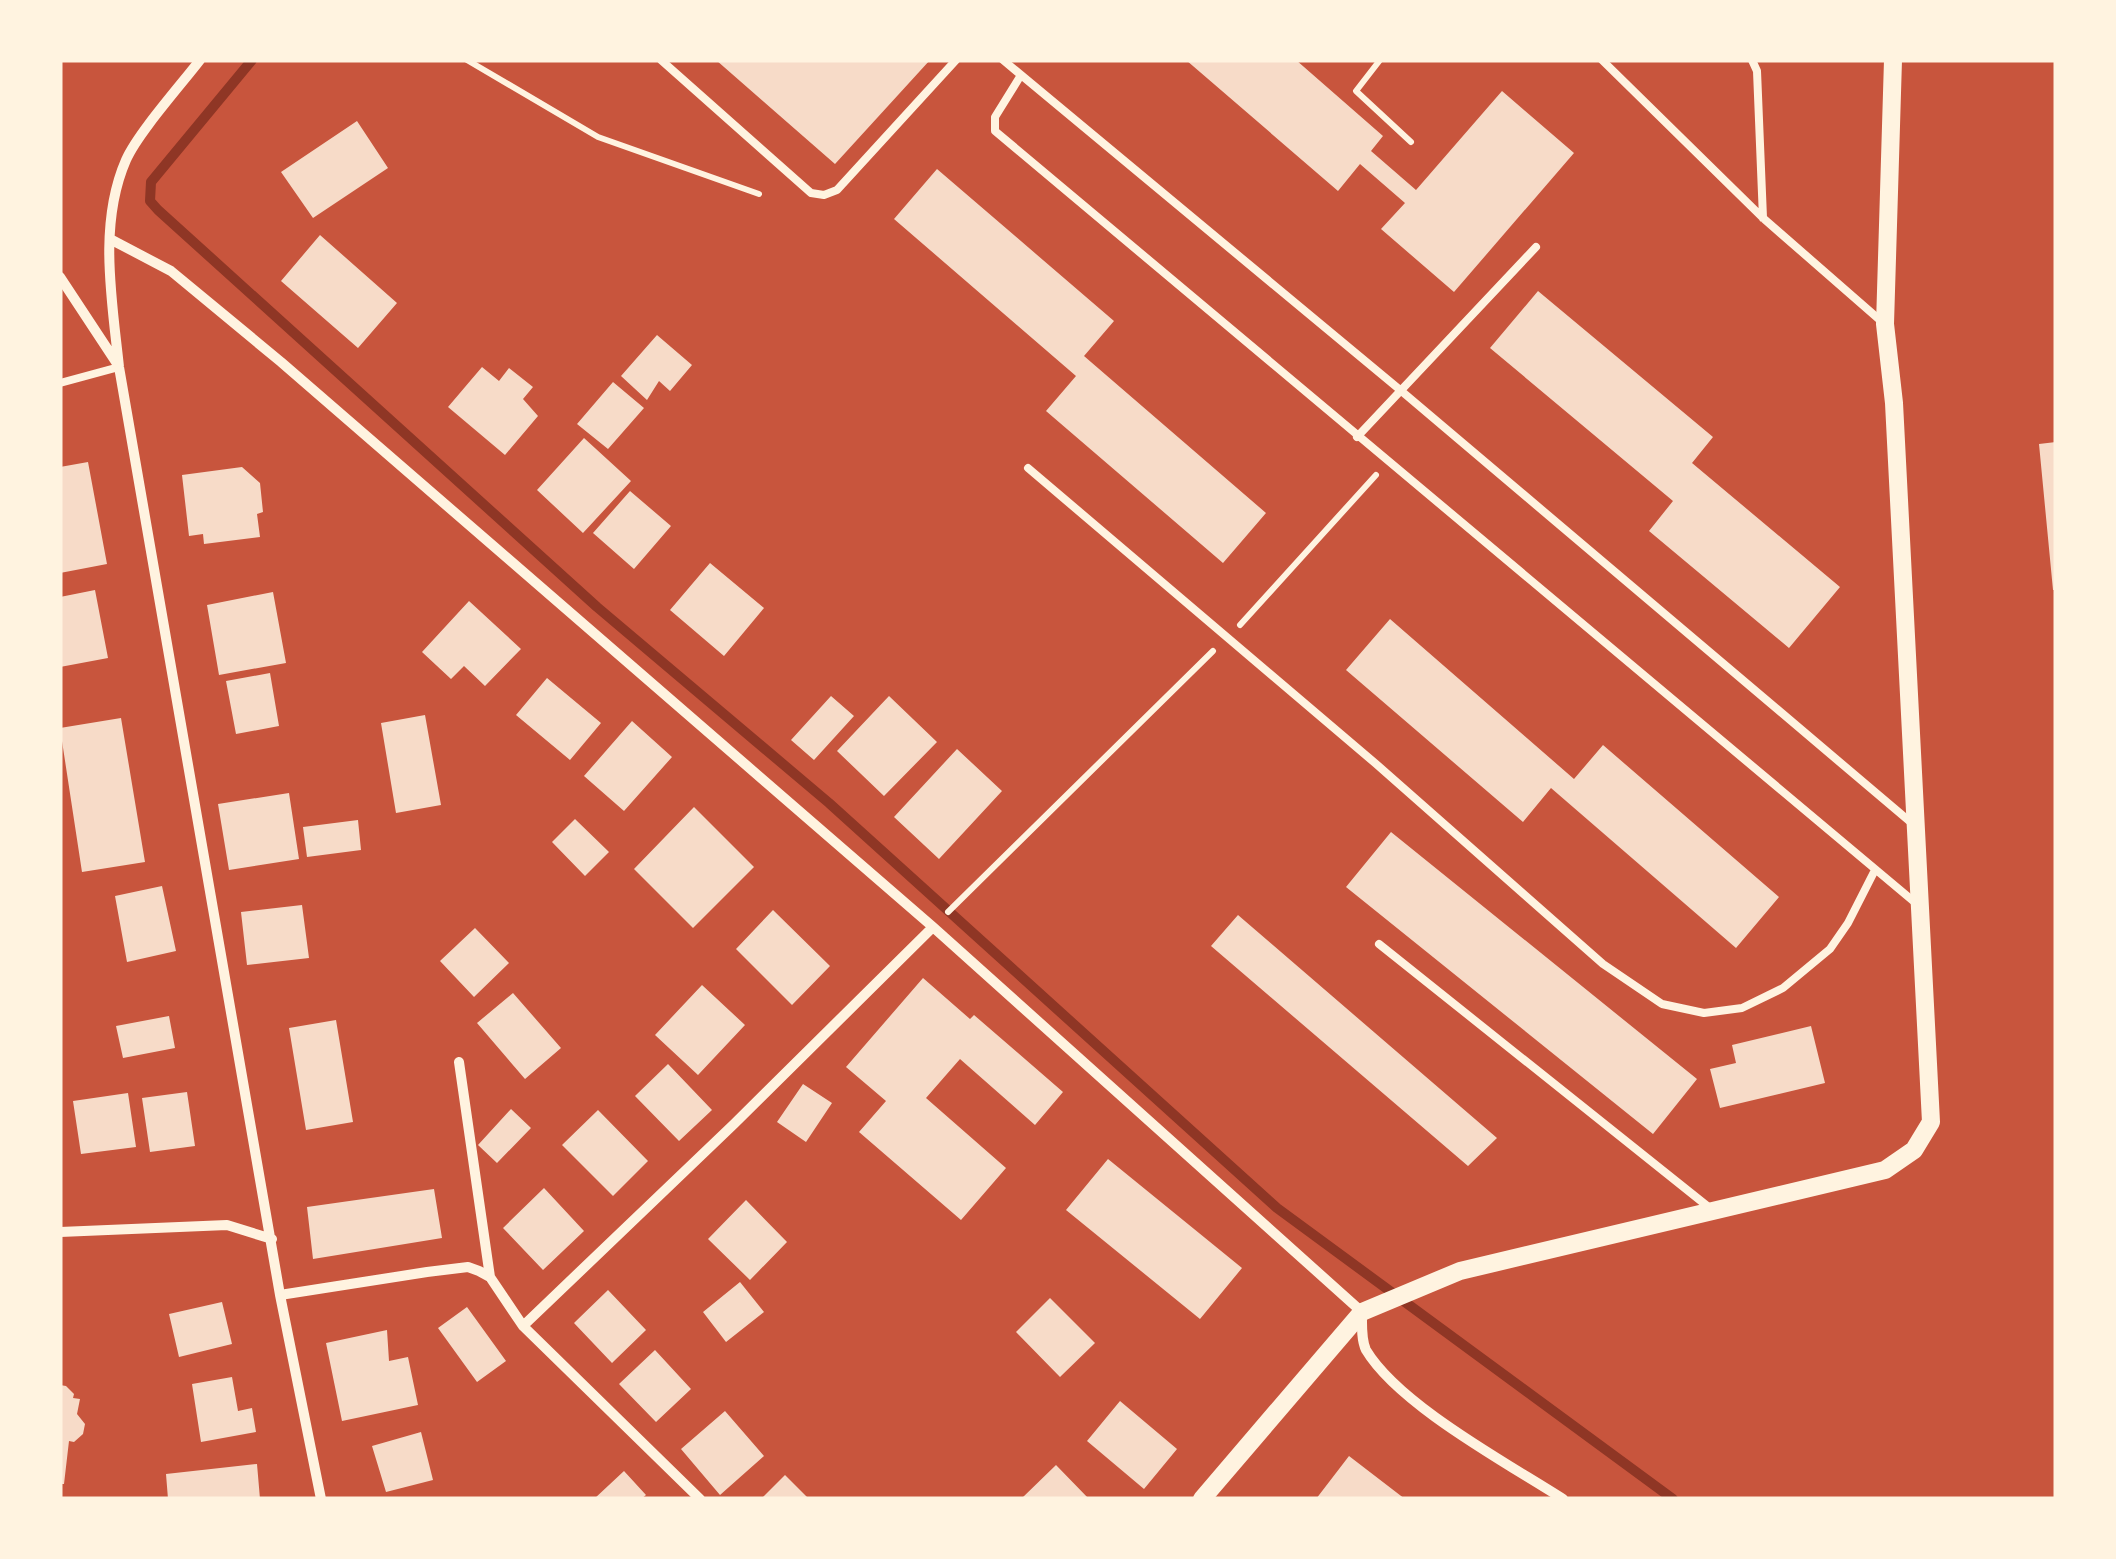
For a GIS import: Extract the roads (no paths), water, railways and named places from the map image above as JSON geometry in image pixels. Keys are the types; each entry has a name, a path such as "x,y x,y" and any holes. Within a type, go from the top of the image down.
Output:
{"street":[{"path":"200,60 128,156 113,198 110,239 119,367 280,1296 322,1499"},
{"path":"1202,1499 1362,1312 1460,1271 1886,1170 1914,1150 1931,1122 1894,403 1884,324 1893,60"},
{"path":"110,239 171,271 281,362 933,928 1362,1312 1364,1346 1391,1380 1417,1404 1563,1499"},
{"path":"60,277 119,367"},
{"path":"522,1326 933,928"},
{"path":"459,1062 490,1278 522,1326 700,1499"},
{"path":"60,1232 227,1226 272,1240"},
{"path":"280,1296 468,1267 490,1278"}],"lane":[{"path":"661,60 810,193 824,196 837,190 956,60"},
{"path":"1003,60 1918,828"},
{"path":"1602,60 1763,218 1884,324"},
{"path":"1752,60 1757,71 1763,218"},
{"path":"1021,75 999,108 995,132 1921,908"},
{"path":"1357,438 1536,247"},
{"path":"60,383 119,367"},
{"path":"1028,468 1604,964 1662,1004 1704,1014 1742,1008 1784,988 1830,949 1876,870"},
{"path":"1379,944 1715,1212"}],"waterway":[{"path":"252,60 151,182 150,201 158,210 597,607 829,803 1277,1208 1673,1499"}]}
